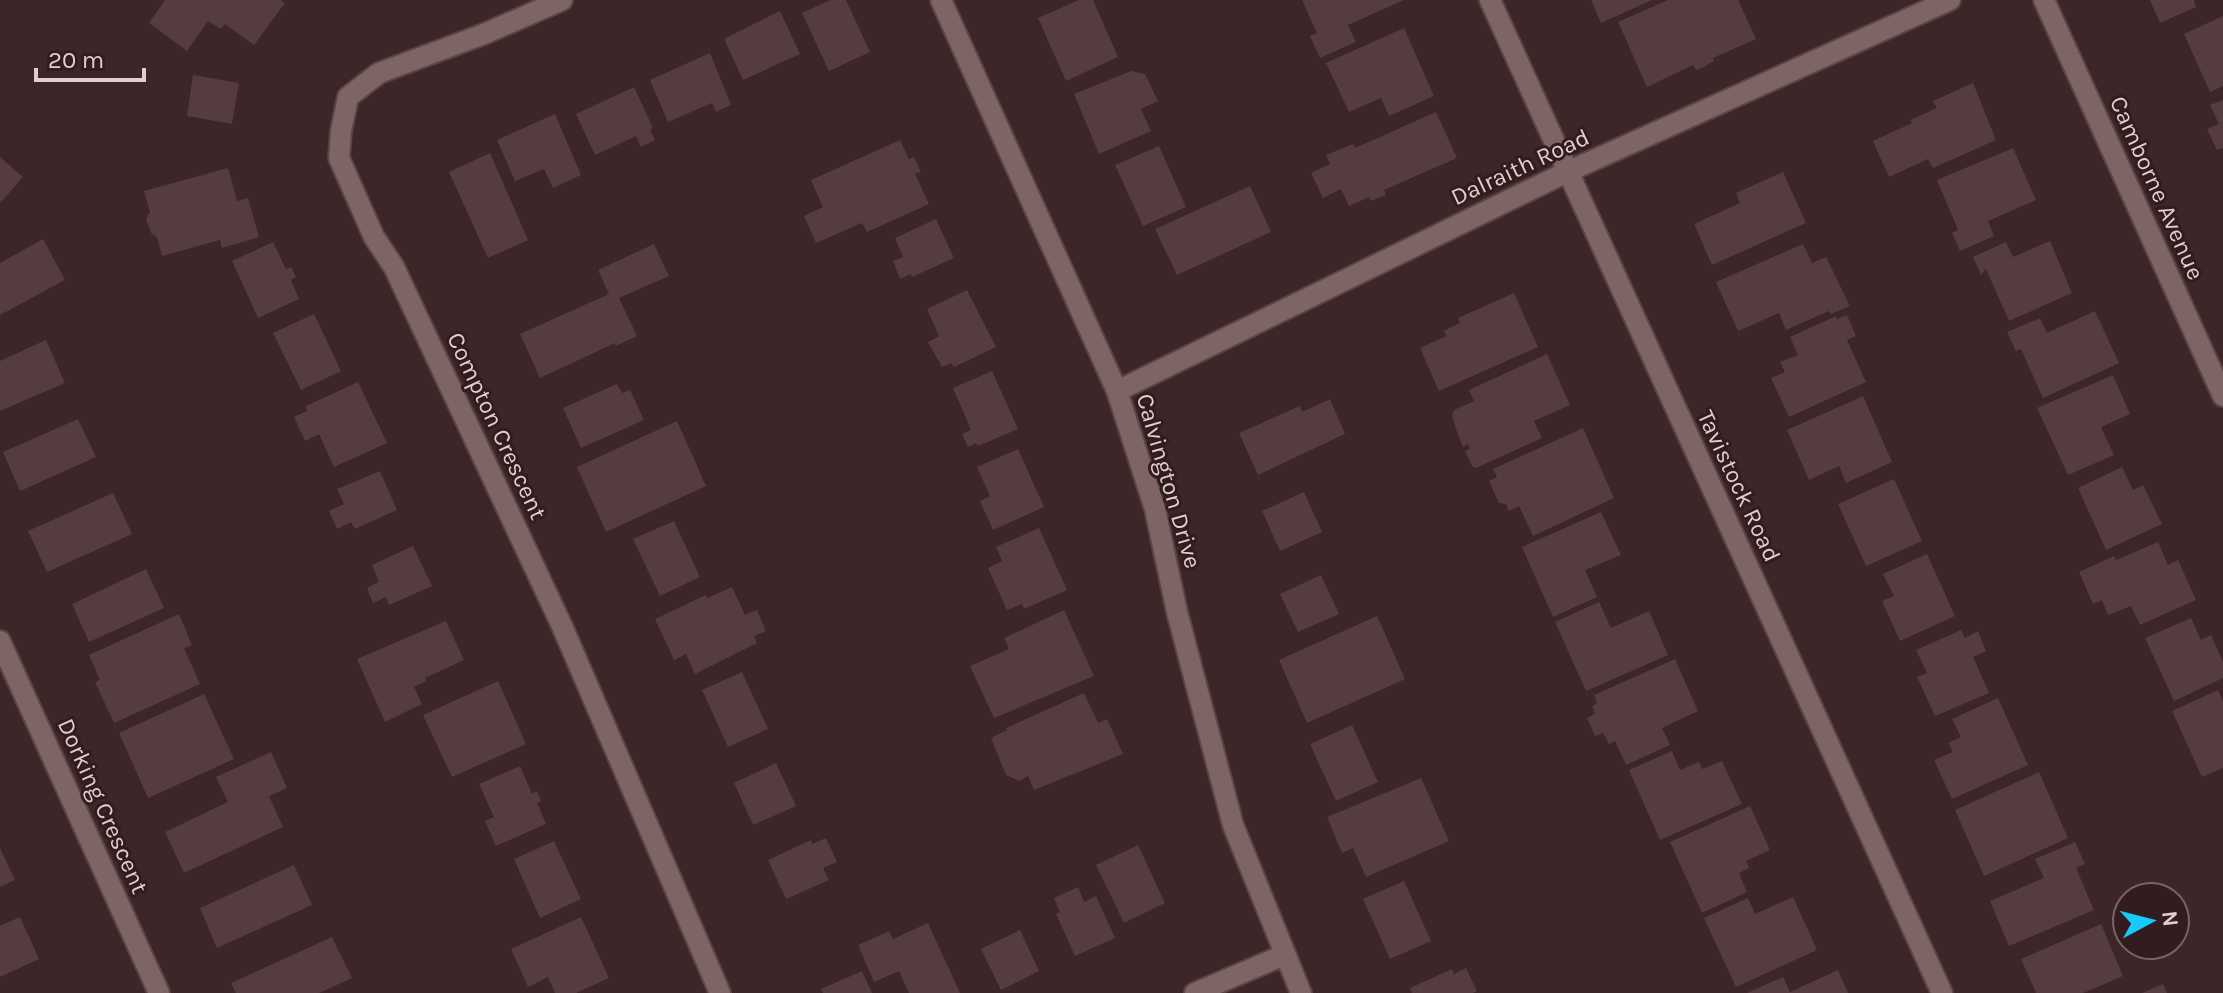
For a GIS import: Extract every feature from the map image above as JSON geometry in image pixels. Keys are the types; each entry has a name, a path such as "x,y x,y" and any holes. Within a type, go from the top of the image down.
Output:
{"street":[{"name":"Compton Crescent","path":"562,0 484,34 379,73 348,97 339,158 562,626 720,993"},
{"name":"Calvington Drive","path":"941,0 1117,391 1155,509 1177,612 1233,825 1301,993"},
{"name":"Tavistock Road","path":"1490,0 1942,993"},
{"name":"Dalraith Road","path":"1117,391 1567,172 1950,0"},
{"name":"Camborne Avenue","path":"2044,0 2223,396"},
{"name":"Dorking Crescent","path":"0,641 159,993"},
{"path":"1195,993 1284,955"}],"building":[{"path":"165,0 281,0 285,3 254,45 225,24 221,29 208,21 187,51 149,23"},
{"path":"830,0 846,0 870,52 829,71 802,13"},
{"path":"1079,0 1093,0 1118,57 1066,81 1038,18"},
{"path":"1302,0 1404,0 1348,25 1356,42 1320,58 1310,36 1317,33"},
{"path":"1591,0 1652,0 1601,23"},
{"path":"1668,0 1738,0 1756,39 1713,58 1714,61 1704,67 1696,70 1693,65 1647,87 1618,22"},
{"path":"2150,0 2194,0 2196,7 2160,23"},
{"path":"780,11 800,54 743,80 724,39"},
{"path":"2223,16 2223,86 2210,92 2184,34"},
{"path":"1404,28 1434,96 1389,116 1381,98 1349,112 1326,63"},
{"path":"710,53 731,105 716,112 712,103 668,122 650,80"},
{"path":"1131,71 1145,74 1158,101 1141,109 1151,131 1099,154 1074,94"},
{"path":"193,75 239,83 232,124 187,116"},
{"path":"1973,83 1996,140 1933,168 1928,159 1889,177 1873,141 1937,108 1933,101"},
{"path":"634,87 653,128 650,130 655,140 641,147 636,136 595,155 576,114"},
{"path":"2223,100 2223,148 2217,150 2207,129 2219,124 2210,105"},
{"path":"1436,112 1457,158 1384,190 1386,195 1371,201 1369,197 1349,206 1341,189 1323,198 1311,173 1330,164 1326,155 1353,144 1355,148"},
{"path":"555,114 581,175 553,188 544,169 515,181 497,140"},
{"path":"900,140 909,159 914,157 921,172 915,174 929,204 867,232 862,223 816,243 804,216 823,207 811,180"},
{"path":"1159,146 1186,207 1143,226 1115,165"},
{"path":"2013,148 2036,200 1988,221 1994,236 1960,251 1952,233 1958,230 1937,180"},
{"path":"490,153 528,240 488,258 449,172"},
{"path":"0,157 23,177 0,203"},
{"path":"228,168 237,201 248,198 259,237 222,248 220,240 162,256 157,237 151,233 146,219 150,212 144,191"},
{"path":"1783,172 1806,223 1712,265 1694,224 1740,203 1736,193"},
{"path":"1250,186 1271,232 1177,275 1155,229"},
{"path":"936,219 954,258 912,277 911,274 900,279 893,261 903,257 895,238"},
{"path":"43,239 65,280 0,315 0,263"},
{"path":"2050,241 2072,293 2009,321 1986,269 1981,275 1973,257 2006,242 2013,257"},
{"path":"273,242 286,269 291,267 296,277 291,280 299,299 258,318 232,261"},
{"path":"654,244 669,276 619,298 637,336 540,378 520,334 609,294 598,270"},
{"path":"1803,244 1812,263 1826,257 1850,306 1831,314 1829,311 1786,330 1779,313 1738,331 1716,282"},
{"path":"967,290 996,347 954,367 951,363 942,367 928,342 939,336 927,309"},
{"path":"1514,293 1538,347 1439,391 1420,348 1446,336 1444,331 1460,323 1458,318"},
{"path":"2095,311 2119,363 2043,398 2021,349 2016,351 2007,332 2040,318 2047,333"},
{"path":"314,314 341,371 301,390 273,333"},
{"path":"1847,315 1856,336 1847,340 1866,382 1789,417 1771,378 1785,372 1780,362 1798,355 1790,337 1836,316 1837,319"},
{"path":"46,340 65,383 0,411 0,361"},
{"path":"1547,354 1570,405 1534,421 1542,438 1476,468 1472,466 1465,451 1470,449 1468,444 1463,447 1456,429 1452,416 1454,410 1474,401 1469,390"},
{"path":"992,371 1018,429 978,446 976,443 968,447 962,434 971,430 953,388"},
{"path":"2113,375 2130,414 2101,427 2114,455 2068,475 2037,408"},
{"path":"358,382 387,443 334,467 319,434 305,441 294,417 307,411 306,406"},
{"path":"617,384 622,393 630,390 644,420 581,448 563,408"},
{"path":"1863,396 1892,462 1846,483 1839,466 1809,480 1787,430"},
{"path":"1330,399 1345,434 1258,475 1239,433 1300,406 1302,412"},
{"path":"78,419 96,457 20,491 3,452"},
{"path":"677,421 706,486 606,532 577,467"},
{"path":"1583,428 1614,498 1533,536 1519,506 1509,511 1506,504 1499,503 1489,481 1497,477 1493,469"},
{"path":"1018,449 1044,507 993,530 980,501 990,496 977,467"},
{"path":"2122,467 2133,490 2143,485 2162,524 2106,550 2078,488"},
{"path":"380,471 397,510 355,529 351,522 337,529 329,511 344,504 337,489"},
{"path":"1894,479 1922,541 1866,566 1838,504"},
{"path":"1304,492 1322,532 1280,551 1262,511"},
{"path":"113,493 132,534 47,572 28,531"},
{"path":"1601,512 1621,555 1585,570 1597,597 1553,617 1522,547"},
{"path":"674,521 700,577 660,596 633,539"},
{"path":"1039,528 1067,590 1024,609 1022,604 1007,610 988,568 1002,561 996,547"},
{"path":"2158,542 2168,565 2178,560 2196,600 2140,625 2131,606 2108,615 2102,600 2093,604 2079,572 2114,556 2116,560"},
{"path":"413,546 432,586 389,605 386,597 373,603 367,588 379,582 372,565"},
{"path":"1927,554 1955,616 1900,641 1882,601 1894,596 1883,574"},
{"path":"146,569 164,608 89,642 72,604"},
{"path":"1321,575 1339,614 1298,632 1280,594"},
{"path":"732,587 745,615 757,610 766,631 754,636 757,643 695,674 686,654 674,660 655,619 706,595 707,598"},
{"path":"1599,602 1611,628 1649,611 1668,655 1586,691 1555,622"},
{"path":"1064,610 1094,676 994,718 970,666 1009,649 1004,638"},
{"path":"179,614 192,645 184,648 200,684 114,723 95,682 100,680 89,655"},
{"path":"1377,616 1405,679 1307,723 1279,660"},
{"path":"2191,618 2201,640 2211,635 2223,662 2223,678 2174,701 2145,638"},
{"path":"446,621 464,660 425,678 426,681 414,687 422,704 385,722 357,659"},
{"path":"1961,630 1965,638 1978,631 1986,651 1973,657 1989,693 1935,716 1917,677 1927,673 1916,650"},
{"path":"1675,659 1698,711 1662,728 1670,745 1626,765 1615,741 1609,744 1603,733 1595,736 1587,718 1595,714 1592,706 1597,703 1594,695"},
{"path":"742,672 768,729 728,747 702,690"},
{"path":"498,681 526,744 452,777 423,715"},
{"path":"2218,690 2223,701 2223,768 2202,777 2172,711"},
{"path":"1084,693 1098,723 1107,719 1123,754 1034,790 1028,776 1019,781 1006,775 991,738 1006,728"},
{"path":"204,694 234,759 148,798 119,733"},
{"path":"1998,698 2028,765 1952,799 1934,760 1953,752 1948,743 1961,737 1952,719"},
{"path":"1352,725 1378,782 1336,801 1310,744"},
{"path":"1672,751 1680,770 1699,762 1702,769 1722,761 1742,804 1660,840 1629,770"},
{"path":"271,752 287,788 269,796 283,827 184,873 165,832 228,802 216,777"},
{"path":"776,763 796,806 753,825 734,783"},
{"path":"520,766 532,794 537,791 541,801 537,803 546,824 496,846 485,821 494,817 479,784"},
{"path":"2039,772 2068,838 1984,876 1955,810"},
{"path":"1421,778 1449,841 1366,877 1353,848 1342,853 1327,817"},
{"path":"1750,806 1770,850 1746,861 1749,868 1739,873 1747,892 1702,913 1670,842"},
{"path":"826,838 837,862 823,868 829,880 786,899 768,860 811,840 812,844"},
{"path":"554,841 581,899 540,918 514,859"},
{"path":"2075,842 2085,864 2076,868 2094,910 2009,946 1990,901 2044,878 2035,859"},
{"path":"1138,845 1165,903 1124,923 1096,865"},
{"path":"0,848 15,880 0,887"},
{"path":"294,865 312,905 217,948 200,908"},
{"path":"1404,881 1431,941 1390,959 1363,899"},
{"path":"1078,887 1084,902 1096,896 1115,938 1075,956 1056,914 1060,912 1054,898"},
{"path":"1793,897 1817,950 1736,987 1704,918 1748,898 1755,914"},
{"path":"20,917 39,959 0,977 0,926"},
{"path":"581,917 609,978 576,993 555,993 548,977 528,987 511,949"},
{"path":"928,923 960,993 909,993 899,971 874,982 858,945 889,931 893,939"},
{"path":"2101,924 2111,948 2111,961 2117,961 2123,976 2083,993 2036,993 2021,959"},
{"path":"1020,930 1039,971 1001,990 981,949"},
{"path":"332,937 352,978 319,993 236,993 231,983"},
{"path":"1466,968 1477,991 1473,993 1412,993 1410,988 1452,969 1454,974"},
{"path":"1838,970 1848,993 1747,993 1783,977 1790,992"},
{"path":"862,971 872,993 823,993 821,989"},
{"path":"2163,984 2167,993 2142,993"}]}
